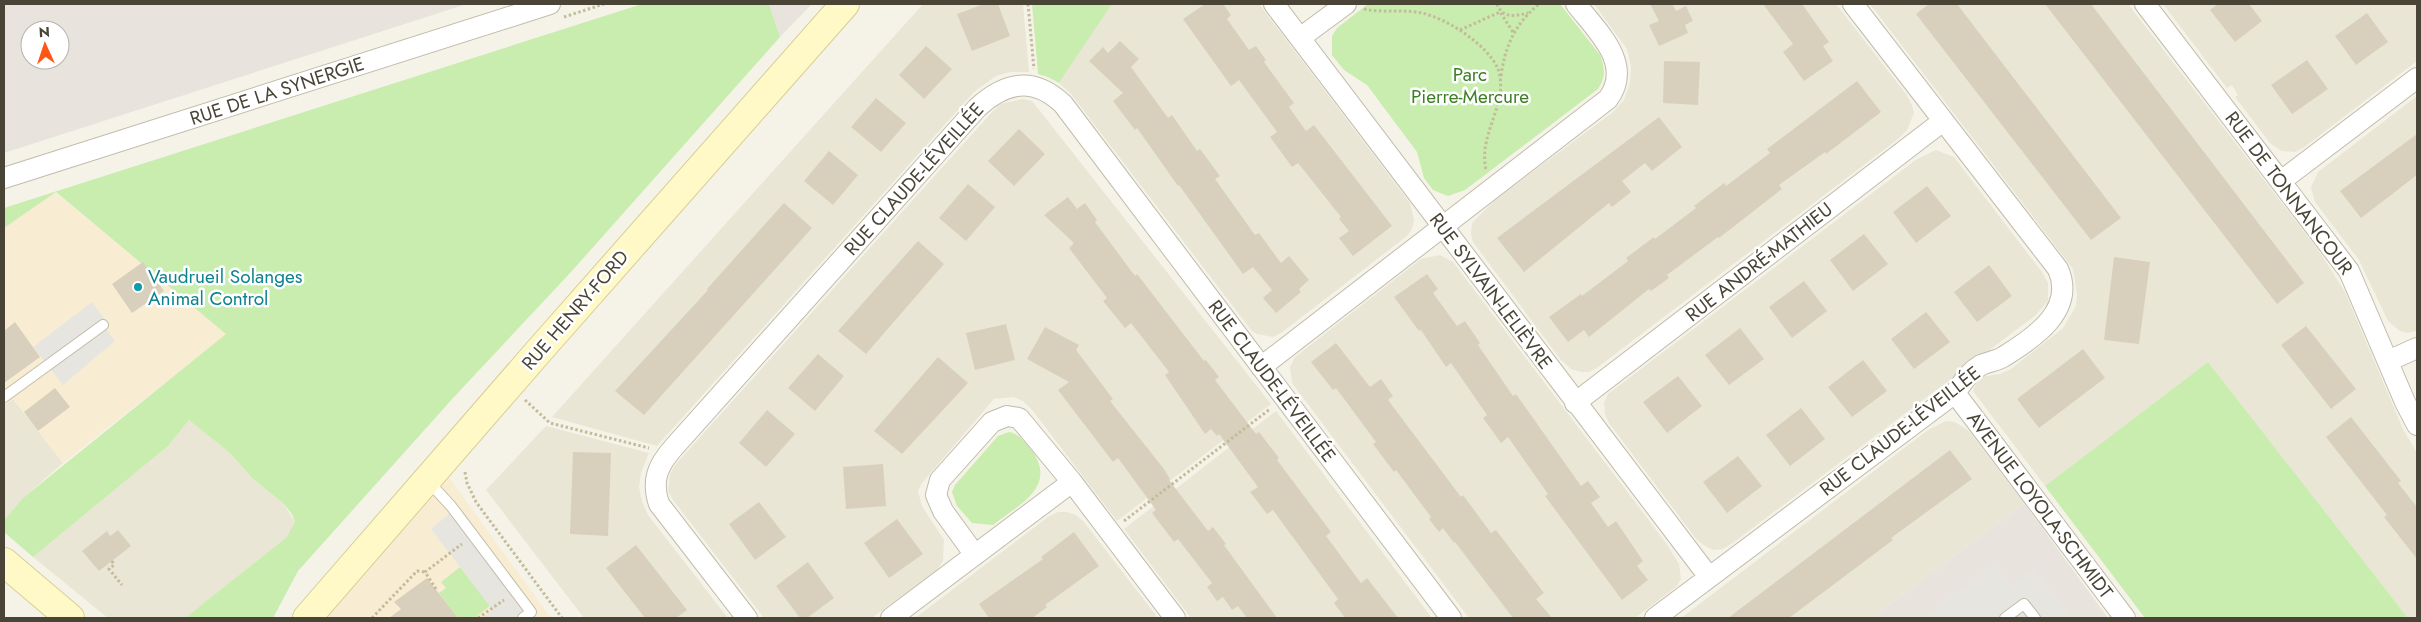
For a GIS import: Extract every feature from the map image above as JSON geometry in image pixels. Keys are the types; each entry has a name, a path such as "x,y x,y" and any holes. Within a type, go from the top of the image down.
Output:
{"street":[{"name":"RUE DE LA SYNERGIE","path":"4,178 550,4"},
{"name":"RUE HENRY-FORD","path":"308,618 538,352 845,4"},
{"name":"RUE SYLVAIN-LELIÈVRE","path":"1274,4 1575,403 1709,577"},
{"path":"1261,367 1601,105 1613,91 1618,72 1612,52 1576,4"},
{"name":"RUE CLAUDE-LÉVEILLÉE","path":"1655,618 1955,393 1968,375 1981,365 2002,358 2047,324 2062,302 2063,280 2058,269 1853,4"},
{"name":"RUE DE TONNANCOUR","path":"2145,4 2349,271 2417,426"},
{"path":"1300,38 1353,6"},
{"path":"2281,181 2417,78"},
{"name":"RUE CLAUDE-LÉVEILLÉE","path":"747,618 659,504 654,486 658,469 674,447 977,108 997,92 1009,87 1031,86 1051,94 1063,104 1451,618"},
{"name":"RUE ANDRÉ-MATHIEU","path":"1575,403 1943,121"},
{"path":"2388,361 2417,348"},
{"name":"AVENUE LOYOLA-SCHMIDT","path":"1955,393 2126,618"},
{"path":"975,555 943,511 936,495 940,480 992,422 1007,416 1019,418 1072,482 1176,618"},
{"path":"891,618 1072,482"},
{"path":"4,562 70,618"}],"lane":[{"path":"4,397 103,325"},
{"path":"427,481 451,506 531,612 524,618"},
{"path":"2004,618 2024,604 2035,618"}],"path":[{"path":"1028,4 1034,72"},
{"path":"1497,4 1513,32"},
{"path":"1500,79 1513,32 1539,4"},
{"path":"1353,6 1385,12 1423,13 1459,30 1492,59 1498,69 1500,94 1485,150 1487,174"},
{"path":"1500,12 1507,16 1529,13"},
{"path":"1459,30 1500,12"},
{"path":"1472,18 1475,23"},
{"path":"522,398 550,423 655,450"},
{"path":"1120,524 1273,407"},
{"path":"464,467 467,482 476,502 562,618"},
{"path":"425,572 450,553"},
{"path":"112,561 114,565 109,569 122,585"},
{"path":"372,618 417,570 425,572 436,589"},
{"path":"478,618 492,608"}],"shaded area":[{"path":"4,4 467,4 4,153"},
{"path":"769,4 812,4 780,37"},
{"path":"923,4 1023,4 1029,72 1010,72 996,76 974,92 657,446 552,417"},
{"path":"1112,4 1259,4 1410,203 1414,220 1412,229 1407,236 1281,333 1273,337 1257,334 1251,330 1071,94 1059,83"},
{"path":"1594,4 1836,4 1906,94 1914,113 1907,130 1898,139 1598,367 1589,372 1581,372 1571,369 1561,360 1473,242 1471,233 1472,223 1495,200 1613,112 1624,100 1630,83 1631,66 1627,49"},
{"path":"1870,4 2128,4 2319,251 2345,292 2403,429 2417,453 2417,618 2408,618 2208,362 2045,486 1973,391 1979,377 2000,374 2011,369 2063,328 2076,306 2077,294 2073,269"},
{"path":"2163,4 2417,4 2417,61 2303,148 2295,152 2281,151 2270,143 2235,97 2238,95 2232,85 2227,88"},
{"path":"2417,96 2417,331 2407,333 2400,331 2388,321 2359,260 2315,202 2311,187 2318,172"},
{"path":"1022,99 1032,101 1271,404 1117,521 1033,411 1023,401 1014,397 994,399 922,483 918,491 922,506 944,540 943,561 938,569 872,618 764,618 673,500 668,491 670,474 675,465 992,112 1001,104"},
{"path":"1936,150 1954,157 2042,272 2048,283 2048,301 2036,315 1734,542 1723,549 1713,550 1705,546 1697,540 1609,423 1605,414 1604,403 1608,394 1917,159"},
{"path":"55,192 227,334 63,463 13,399 4,405 4,228"},
{"path":"1440,255 1453,262 1666,543 1679,564 1681,579 1676,587 1635,618 1469,618 1292,383 1290,367 1295,357 1421,259"},
{"path":"92,302 107,322 103,325 115,341 63,385 33,347"},
{"path":"13,399 63,463 23,498 4,520 4,405"},
{"path":"1276,411 1432,618 1191,618 1124,529"},
{"path":"189,420 230,453 253,479 283,503 295,522 293,529 287,537 185,618 108,618 33,557 168,446"},
{"path":"1946,421 1955,422 1969,431 2024,503 1871,618 1681,618 1928,430"},
{"path":"546,426 649,453 641,473 639,487 648,515 728,618 584,618 486,490"},
{"path":"448,476 551,618 322,618"},
{"path":"2024,503 2108,618 1871,618"},
{"path":"454,510 531,612 523,618 482,618 493,610 431,529"},
{"path":"1058,512 1076,515 1084,522 1158,618 915,618 1048,517"},
{"path":"1995,564 2011,586 2034,569 2072,618 2035,618 2024,604 2011,618 1924,618"}],"green space":[{"path":"642,4 769,4 780,37 571,272 454,397 298,571 273,618 185,618 287,537 295,522 292,514 283,503 253,479 230,453 189,420 168,446 33,557 4,532 4,520 23,498 226,334 56,192 4,228 4,208"},
{"path":"1032,4 1112,4 1059,83 1038,74"},
{"name":"Parc Pierre-Mercure","path":"1368,4 1560,4 1600,55 1604,68 1602,80 1598,89 1465,190 1448,196 1433,190 1424,178 1417,152 1367,85 1344,70 1332,55 1332,36 1337,28"},
{"path":"2208,362 2408,618 2145,618 2045,486"},
{"path":"1009,432 1019,437 1032,451 1039,464 1040,475 1038,485 1023,502 993,525 972,523 957,506 952,492 955,485 998,436"},
{"path":"460,567 490,606 474,618 458,618 439,593 446,588 441,582"}],"building":[{"path":"984,4 998,4 1010,36 972,51 957,14"},
{"path":"1205,4 1223,4 1231,15 1227,19 1249,50 1256,46 1266,60 1264,62 1294,103 1289,107 1306,131 1314,125 1392,226 1353,256 1339,238 1349,231 1339,219 1341,217 1298,163 1292,167 1270,137 1277,132 1239,80 1231,86 1183,19"},
{"path":"1650,4 1672,4 1676,11 1686,6 1693,21 1685,25 1688,33 1659,46 1649,25 1659,21"},
{"path":"1763,4 1802,4 1829,42 1823,46 1833,61 1804,81 1783,52 1793,44"},
{"path":"1929,4 1957,4 2121,218 2091,240 1916,14"},
{"path":"2045,4 2091,4 2304,283 2277,304"},
{"path":"2218,4 2249,4 2262,21 2235,42 2210,10"},
{"path":"2367,13 2388,42 2356,65 2335,36"},
{"path":"1120,41 1139,59 1131,67 1168,118 1172,115 1197,151 1200,149 1220,176 1215,179 1255,235 1259,233 1281,263 1289,256 1309,280 1299,289 1301,292 1276,313 1263,298 1272,290 1253,267 1243,274 1137,128 1135,130 1113,101 1123,93 1089,61 1103,47 1108,53"},
{"path":"926,46 952,69 924,99 899,75"},
{"path":"2307,60 2328,89 2292,114 2271,85"},
{"path":"1664,61 1700,62 1698,105 1663,103"},
{"path":"1857,81 1881,112 1826,154 1825,152 1779,185 1782,189 1719,238 1667,275 1669,278 1651,291 1649,289 1589,337 1584,330 1568,342 1549,317 1581,294 1582,296 1628,261 1626,258 1696,208 1694,206 1724,183 1726,186 1770,153 1767,149"},
{"path":"876,98 906,123 881,152 851,127"},
{"path":"1659,117 1682,147 1652,171 1645,163 1622,181 1631,192 1612,207 1609,203 1524,272 1497,238"},
{"path":"1019,129 1045,154 1014,186 988,161"},
{"path":"2417,134 2417,175 2361,218 2340,191"},
{"path":"829,151 858,175 833,205 804,181"},
{"path":"968,184 995,207 966,241 939,218"},
{"path":"1927,186 1951,216 1916,243 1893,212"},
{"path":"1068,197 1077,209 1085,203 1097,220 1095,222 1135,276 1137,274 1204,361 1206,360 1219,377 1215,380 1256,434 1259,432 1279,458 1277,460 1331,532 1326,536 1361,583 1367,578 1398,618 1345,618 1334,603 1338,599 1273,510 1267,514 1250,492 1258,487 1219,434 1217,436 1211,429 1205,434 1165,375 1169,372 1131,323 1125,328 1103,301 1107,298 1069,248 1074,243 1044,215"},
{"path":"784,203 812,228 644,415 615,391 708,290"},
{"path":"1864,234 1888,264 1853,291 1830,260"},
{"path":"918,241 944,264 866,354 838,331"},
{"path":"2114,257 2150,262 2139,344 2104,340"},
{"name":"Vaudrueil Solanges Animal Control","path":"143,262 164,291 132,313 112,284"},
{"path":"1989,265 2012,296 1977,322 1954,292"},
{"path":"1427,274 1438,289 1433,293 1457,326 1465,321 1480,343 1478,345 1513,396 1516,394 1581,486 1588,481 1600,497 1591,503 1608,527 1616,521 1643,561 1637,566 1648,580 1622,600 1545,496 1548,494 1508,437 1501,443 1483,418 1487,415 1451,363 1446,367 1421,330 1419,331 1394,297"},
{"path":"1804,281 1827,311 1792,338 1769,307"},
{"path":"1926,312 1950,342 1914,369 1891,339"},
{"path":"15,322 40,357 4,383 4,331"},
{"path":"1006,324 1015,360 975,370 966,333"},
{"path":"2306,326 2356,389 2331,409 2281,345"},
{"path":"1045,327 1079,345 1076,350 1113,399 1110,401 1164,469 1169,480 1208,531 1213,527 1277,618 1247,618 1238,606 1232,610 1223,597 1217,601 1207,587 1212,583 1178,539 1174,542 1152,513 1156,510 1118,458 1113,462 1058,390 1069,382 1027,359"},
{"path":"1740,328 1764,359 1729,385 1705,355"},
{"path":"1336,343 1370,387 1381,379 1393,396 1388,400 1461,497 1463,495 1491,533 1496,530 1544,593 1536,599 1552,618 1513,618 1443,528 1439,532 1429,519 1431,517 1396,470 1394,472 1373,444 1376,442 1336,388 1333,390 1311,362"},
{"path":"2083,349 2105,378 2039,428 2017,399"},
{"path":"818,354 844,376 815,411 788,388"},
{"path":"938,357 968,383 902,454 874,431"},
{"path":"1863,360 1887,391 1852,417 1828,387"},
{"path":"1678,376 1702,406 1667,433 1643,402"},
{"path":"55,388 70,407 38,431 24,412"},
{"path":"1801,408 1825,439 1790,466 1766,435"},
{"path":"767,410 795,434 766,467 739,443"},
{"path":"2351,417 2401,481 2398,483 2417,507 2417,559 2384,517 2387,515 2326,437"},
{"path":"1950,450 1972,479 1891,538 1893,540 1789,618 1728,618"},
{"path":"573,452 611,453 608,536 570,534"},
{"path":"1738,456 1762,486 1727,513 1703,482"},
{"path":"883,464 886,506 846,509 843,467"},
{"path":"759,502 786,537 755,560 729,524"},
{"path":"897,519 923,554 889,578 864,543"},
{"path":"118,530 131,546 99,571 82,551 107,531 110,536"},
{"path":"1074,532 1099,566 1045,605 1047,607 1032,618 989,618 979,604 1043,559 1041,557"},
{"path":"636,545 687,610 676,618 645,618 606,568"},
{"path":"808,562 834,598 807,618 800,618 776,586"},
{"path":"427,578 458,618 389,618 401,609 394,602"}],"place":[{"name":"Vaudrueil Solanges Animal Control","path":"138,287"}]}
